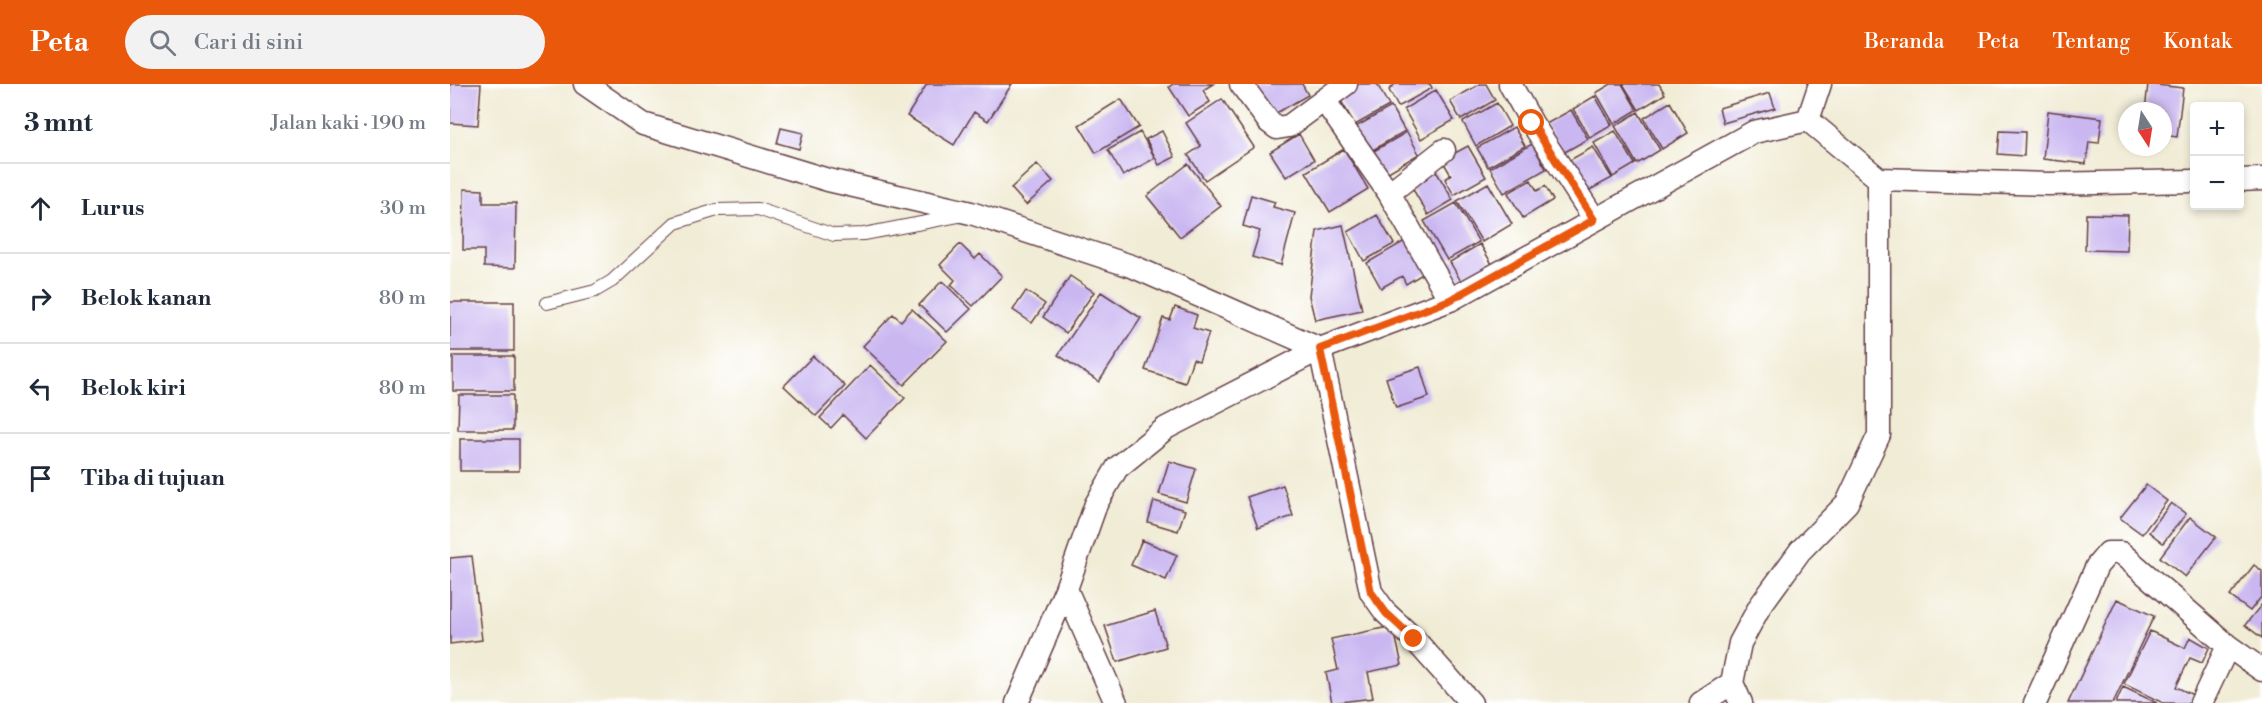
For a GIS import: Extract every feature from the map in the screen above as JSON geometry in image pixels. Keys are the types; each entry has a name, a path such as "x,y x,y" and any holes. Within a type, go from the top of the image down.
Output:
{"street":[{"path":"585,84 643,124 828,180 971,213 1134,267 1320,349"},
{"path":"1241,84 1269,122 1277,128 1289,126 1346,84"},
{"path":"1510,84 1594,220"},
{"path":"1808,120 1820,84"},
{"path":"1324,100 1389,193 1450,300"},
{"path":"1017,703 1066,589 1096,504 1117,468 1166,428 1320,349 1450,300 1754,132 1808,120"},
{"path":"1808,120 1879,179 2048,184 2190,181"},
{"path":"1389,193 1444,150"},
{"path":"1701,703 1736,693 1740,643 1760,606 1800,551 1846,503 1879,435 1879,179"},
{"path":"2244,180 2262,179"},
{"path":"1320,349 1371,592 1386,613 1414,639 1472,703"},
{"path":"2035,703 2097,566 2108,554 2121,553 2228,646 2262,670"},
{"path":"1066,589 1116,703"},
{"path":"2201,703 2228,646"}],"lane":[{"path":"547,303 595,291 612,281 675,223 717,210 758,209 834,235 864,234 971,213"}],"building":[{"path":"450,84 481,84 478,125 450,123"},
{"path":"927,84 1012,84 988,121 974,112 954,145 907,116"},
{"path":"1173,84 1213,84 1203,90 1210,102 1188,116 1169,87"},
{"path":"1254,84 1302,84 1308,95 1273,115"},
{"path":"1354,84 1377,84 1389,106 1355,125 1337,94"},
{"path":"1395,84 1430,84 1432,88 1398,107 1389,90"},
{"path":"1480,84 1486,84 1495,100 1461,120 1450,101"},
{"path":"1611,84 1622,84 1637,110 1614,124 1596,93"},
{"path":"1623,84 1659,84 1665,94 1639,110"},
{"path":"2148,84 2183,88 2177,137 2172,136 2172,102 2146,102"},
{"path":"1436,90 1454,120 1421,139 1404,109"},
{"path":"1770,93 1775,108 1723,123 1719,108"},
{"path":"1595,96 1612,125 1590,138 1573,109"},
{"path":"1121,99 1139,127 1096,153 1079,125"},
{"path":"1222,99 1254,147 1205,180 1188,155 1201,146 1186,123"},
{"path":"1670,102 1688,133 1662,149 1644,118"},
{"path":"1497,103 1510,126 1476,146 1463,122"},
{"path":"1391,107 1405,131 1366,154 1352,129"},
{"path":"1571,110 1588,139 1563,153 1546,124"},
{"path":"2048,111 2102,118 2099,143 2089,142 2086,164 2043,159"},
{"path":"1638,112 1660,150 1637,164 1615,126"},
{"path":"1514,127 1525,146 1488,167 1477,148"},
{"path":"781,128 803,133 799,149 777,143"},
{"path":"1162,131 1175,157 1159,165 1146,139"},
{"path":"1615,131 1635,164 1613,177 1594,143"},
{"path":"2000,131 2025,132 2024,156 1998,154"},
{"path":"1140,132 1155,158 1123,176 1108,150"},
{"path":"1407,132 1419,154 1380,177 1367,155"},
{"path":"1299,134 1314,160 1286,177 1270,152"},
{"path":"1532,144 1546,169 1504,193 1490,168"},
{"path":"1468,146 1486,177 1454,195 1445,179 1451,175 1442,160"},
{"path":"1593,147 1612,178 1588,191 1570,160"},
{"path":"1344,149 1368,189 1330,212 1306,172"},
{"path":"1037,164 1053,181 1026,205 1011,188"},
{"path":"1188,164 1221,206 1180,237 1147,196"},
{"path":"1436,171 1453,200 1428,215 1411,186"},
{"path":"1531,180 1537,191 1545,186 1553,200 1523,218 1508,193"},
{"path":"1488,183 1512,224 1482,242 1457,201"},
{"path":"464,189 483,190 483,203 516,203 515,268 484,267 484,250 463,250"},
{"path":"1251,195 1275,202 1273,207 1295,213 1281,265 1252,257 1260,231 1243,226"},
{"path":"1456,203 1479,242 1447,260 1424,221"},
{"path":"2086,214 2128,215 2127,251 2085,250"},
{"path":"1377,215 1394,244 1364,261 1348,232"},
{"path":"1343,225 1362,310 1315,320 1309,296 1317,231"},
{"path":"1410,238 1429,270 1406,284 1402,276 1381,288 1367,263"},
{"path":"960,244 975,259 980,254 1002,276 973,306 951,285 955,280 940,265"},
{"path":"1480,244 1492,264 1462,283 1450,262"},
{"path":"1070,276 1094,292 1066,333 1043,317"},
{"path":"942,281 971,309 947,332 919,305"},
{"path":"1026,291 1045,304 1032,323 1013,310"},
{"path":"1101,292 1141,318 1099,382 1058,355"},
{"path":"450,302 514,302 514,351 450,351"},
{"path":"1175,307 1197,315 1193,328 1209,333 1199,361 1193,359 1185,383 1145,370 1163,318 1170,320"},
{"path":"912,309 947,341 904,385 863,346 893,314 901,321"},
{"path":"453,356 514,356 514,391 453,391"},
{"path":"813,356 845,386 816,416 784,386"},
{"path":"870,365 905,398 866,438 843,415 831,428 820,418"},
{"path":"1420,367 1429,397 1396,408 1386,378"},
{"path":"459,395 513,395 513,430 458,430"},
{"path":"460,439 519,439 519,471 460,471"},
{"path":"1169,461 1196,469 1186,502 1159,494"},
{"path":"1283,485 1293,516 1258,528 1247,497"},
{"path":"2146,485 2167,501 2142,534 2120,518"},
{"path":"1154,501 1185,510 1178,531 1148,522"},
{"path":"2171,503 2186,514 2163,543 2149,532"},
{"path":"2190,517 2216,537 2185,577 2160,557"},
{"path":"1142,540 1177,555 1166,580 1131,565"},
{"path":"472,556 482,640 450,644 450,558"},
{"path":"2254,565 2262,571 2262,596 2250,611 2230,596"},
{"path":"2117,599 2154,616 2113,703 2068,703"},
{"path":"2262,604 2262,638 2245,625"},
{"path":"1155,611 1166,647 1117,662 1105,626"},
{"path":"1393,626 1402,665 1368,672 1373,698 1332,703 1326,673 1338,670 1331,639"},
{"path":"2150,631 2185,648 2190,637 2209,648 2202,663 2190,658 2176,687 2193,695 2190,703 2163,703 2124,684"},
{"path":"2123,687 2157,703 2116,703"}],"route":[{"path":"1414,639 1386,613 1371,592 1364,571 1320,349 1450,300 1594,220 1532,123"}]}
